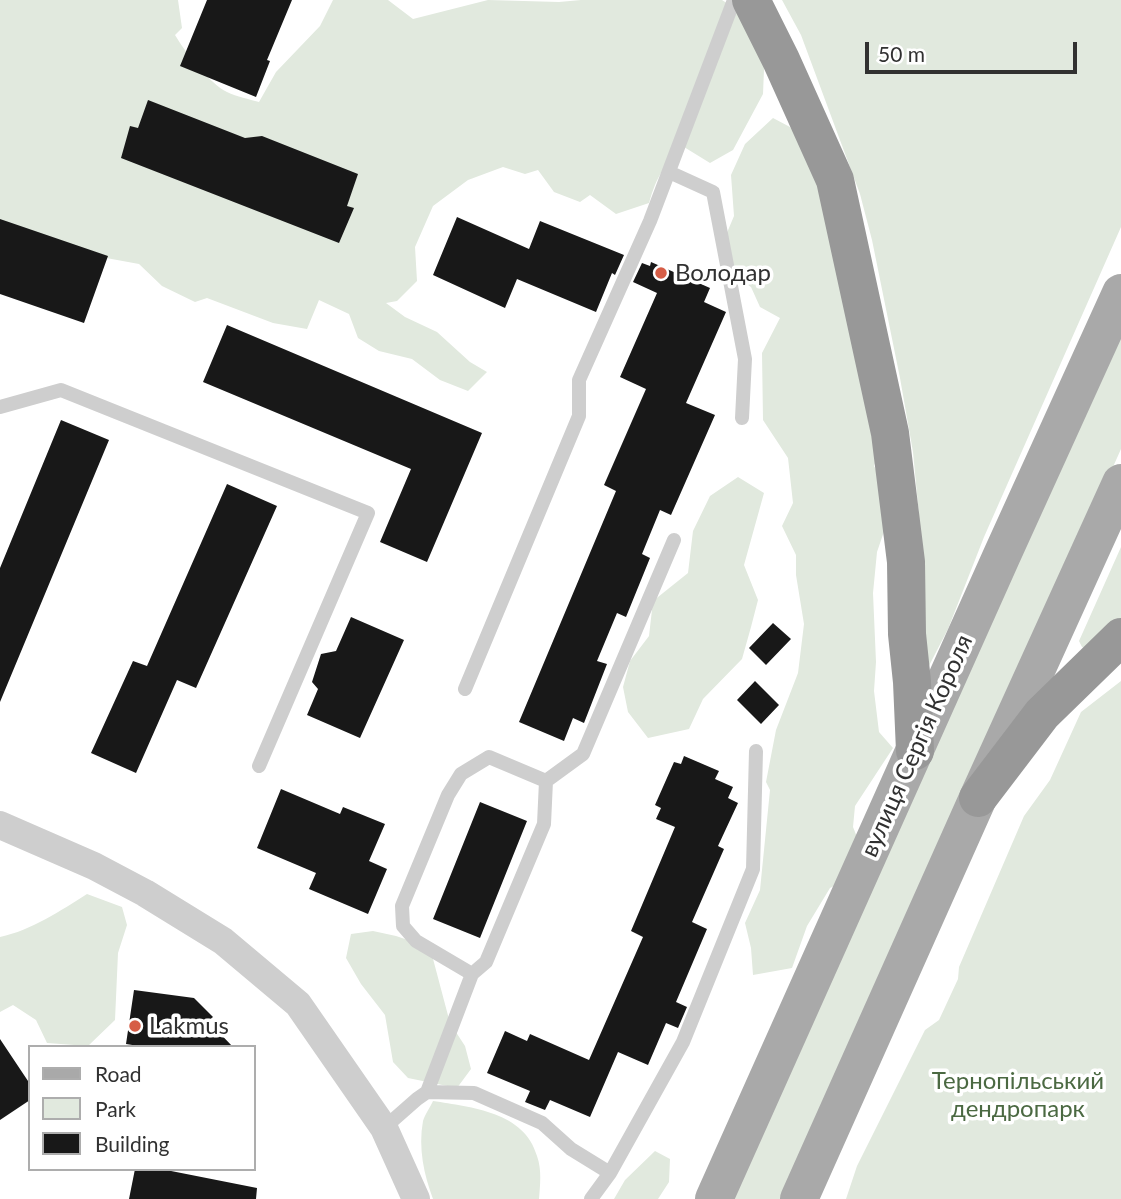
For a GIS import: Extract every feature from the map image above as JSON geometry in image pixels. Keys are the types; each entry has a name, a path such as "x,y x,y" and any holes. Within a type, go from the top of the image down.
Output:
{"highway":[{"path":"751,0 835,180 890,433 906,562 907,634 915,751"},
{"path":"978,798 1042,714 1121,637"}],"main road":[{"name":"вулиця Сергія Короля","path":"714,1199 1121,293"},
{"path":"799,1199 1121,483"}],"street":[{"path":"0,825 145,893 223,941 298,1004 384,1128 415,1199"}],"lane":[{"path":"465,689 579,415 579,380 650,220 734,0"},
{"path":"669,172 713,192 745,359 741,418"},
{"path":"0,407 61,390 368,513 259,766"},
{"path":"546,781 583,754 674,540"},
{"path":"591,1199 610,1173 683,1042 753,869 755,751"},
{"path":"472,974 416,941 403,926 402,906 448,794 461,774 489,757 546,781"},
{"path":"427,1092 472,974 486,962 544,824 546,781"},
{"path":"384,1128 427,1092 474,1093 542,1123 571,1149 610,1173"}],"green space":[{"path":"0,0 178,0 182,28 175,35 191,58 220,88 259,102 276,72 320,26 333,0 388,0 413,19 488,0 722,0 751,19 765,45 763,94 733,150 710,163 684,147 662,172 649,203 616,214 590,195 580,202 554,192 538,170 525,174 503,167 468,180 433,206 415,247 417,281 397,301 386,303 405,317 437,332 470,362 487,372 468,391 440,380 412,359 379,351 358,338 349,314 319,300 307,329 273,323 207,298 195,302 162,286 139,264 0,233"},
{"path":"782,0 1121,0 1121,227 984,537 948,629 918,687 919,515 913,452 900,378 860,194 801,35"},
{"path":"773,118 790,127 815,158 886,432 874,466 894,502 877,552 873,593 876,662 874,691 879,732 893,748 855,806 853,827 861,847 844,881 830,888 807,926 792,968 753,975 751,948 745,923 760,890 770,790 766,782 776,730 798,673 804,624 796,575 796,555 782,526 793,503 788,458 763,420 762,353 780,318 760,307 751,287 732,275 721,247 734,216 731,175 745,144"},
{"path":"1121,330 1121,449 786,1199 732,1199"},
{"path":"738,477 764,493 744,565 758,600 742,659 703,699 689,729 648,738 628,712 623,687 630,661 649,636 653,601 688,573 693,531 710,496"},
{"path":"1121,547 1121,624 1088,650 1082,647 1079,641"},
{"name":"Тернопільський дендропарк","path":"1121,681 1121,1199 846,1199 857,1166 925,1030 939,1020 1024,816 1050,780 1081,712"},
{"path":"87,894 122,907 127,925 118,953 115,1020 89,1045 47,1043 36,1020 13,1005 0,1012 0,937 34,925"},
{"path":"373,931 423,945 432,955 450,1023 465,1046 471,1069 457,1088 408,1078 393,1062 385,1015 361,984 346,958 351,934"},
{"path":"433,1101 495,1114 521,1130 531,1141 539,1161 539,1199 433,1199 425,1171 421,1141 423,1121"},
{"path":"655,1151 670,1159 669,1182 658,1199 614,1199 625,1180"}],"building":[{"path":"207,0 292,0 267,60 270,61 256,97 180,66"},
{"path":"148,100 245,138 262,136 358,174 347,206 354,208 339,243 121,158 130,126 138,128"},
{"path":"457,217 529,249 540,221 624,255 615,275 612,273 596,312 517,279 505,308 433,275"},
{"path":"0,219 108,256 84,323 0,294"},
{"path":"651,262 710,288 704,302 726,312 686,403 715,415 671,515 660,510 642,554 650,558 626,617 617,613 597,661 607,664 584,723 573,718 564,741 519,722 616,491 604,485 646,389 620,377 657,293 633,282 642,263 650,266"},
{"path":"227,325 482,433 427,562 380,542 411,469 203,382"},
{"path":"61,420 109,440 0,702 0,568"},
{"path":"227,484 277,506 196,688 177,680 136,773 91,753 133,661 147,666"},
{"path":"351,617 404,640 360,738 307,715 318,689 312,682 321,654 336,651"},
{"path":"773,623 791,639 766,665 749,648"},
{"path":"755,681 779,705 761,724 737,700"},
{"path":"684,756 719,771 715,779 733,787 728,798 738,803 718,846 724,849 692,922 707,929 676,1002 687,1007 678,1028 666,1023 648,1065 618,1052 590,1117 550,1100 545,1110 525,1102 530,1091 487,1073 505,1031 527,1041 530,1034 589,1060 643,937 631,931 675,827 656,819 661,808 655,805 674,762 681,764"},
{"path":"281,789 340,814 343,807 385,824 369,861 387,869 368,914 309,889 316,873 257,848"},
{"path":"480,802 527,821 480,938 433,919"},
{"path":"134,990 194,998 213,1017 208,1021 231,1045 132,1045 126,1044"},
{"path":"0,1039 28,1081 28,1101 0,1120"},
{"path":"135,1171 171,1171 257,1188 256,1199 129,1199"}],"place":[{"name":"Володар","path":"661,273"},
{"name":"Lakmus","path":"135,1026"}]}
